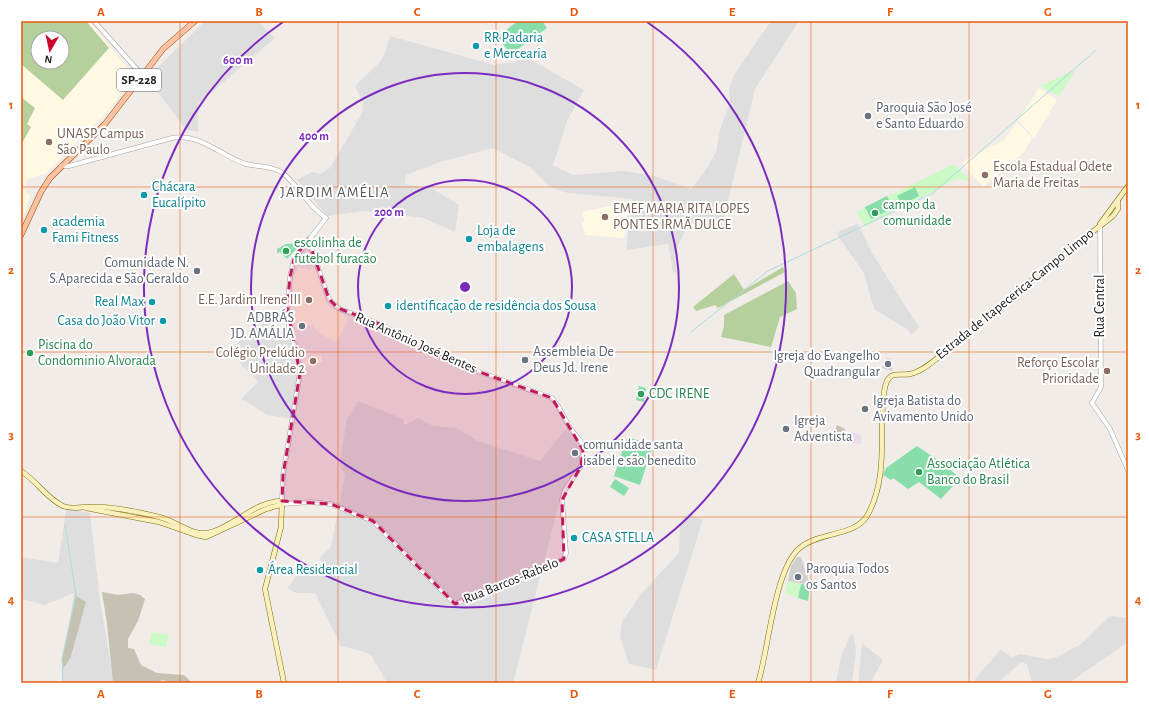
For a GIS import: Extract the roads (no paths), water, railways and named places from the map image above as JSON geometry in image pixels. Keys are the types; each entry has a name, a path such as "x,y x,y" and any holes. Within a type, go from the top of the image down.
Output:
{"main road":[{"name":"SP-228","path":"21,235 46,183 106,124 163,49 195,21"},
{"name":"Estrada de Itapecerica-Campo Limpo","path":"758,683 777,598 788,562 798,549 810,541 852,528 862,523 874,501 882,468 883,405 886,386 891,376 908,375 929,364 1100,224 1128,186"},
{"path":"37,190 38,197"},
{"path":"21,471 61,505 70,508 102,507 149,515 168,519 203,533 216,530 266,505 282,502 281,527 265,589 284,683"}],"street":[{"path":"94,21 142,75"},
{"path":"62,166 69,166 172,138 183,137 197,140 245,163 279,170 326,218 294,259 288,292 288,320 298,357 300,373 283,475 282,502"},
{"name":"Rua Central","path":"1100,224 1101,387 1092,403 1107,424 1128,470"},
{"name":"Rua Antônio José Bentes","path":"308,240 329,299 334,305 342,310 382,325 446,360 552,398 570,428 582,443 583,450 581,466 568,486"},
{"name":"Rua Barcos-Rabelo","path":"282,502 331,504 374,521 455,604 564,559 566,553 562,500 568,486"}],"waterway":[{"path":"691,332 768,271 933,193 1096,50"},
{"path":"63,683 62,659 76,594 65,525"}],"place":[{"name":"RR Padaria e Mercearia","path":"476,46"},
{"name":"Paroquia São José e Santo Eduardo","path":"868,116"},
{"name":"UNASP Campus São Paulo","path":"49,142"},
{"name":"Escola Estadual Odete Maria de Freitas","path":"985,175"},
{"name":"Chácara Eucalípito","path":"144,195"},
{"name":"campo da comunidade","path":"875,213"},
{"name":"EMEF MARIA RITA LOPES PONTES IRMÃ DULCE","path":"605,217"},
{"name":"academia Fami Fitness","path":"44,230"},
{"name":"Loja de embalagens","path":"469,239"},
{"name":"escolinha de futebol furacão","path":"286,251"},
{"name":"Comunidade N. S.Aparecida e São Geraldo","path":"197,271"},
{"name":"E.E. Jardim Irene III","path":"309,300"},
{"name":"Real Max","path":"152,302"},
{"name":"identificação de residência dos Sousa","path":"388,306"},
{"name":"Casa do João Vitor","path":"163,321"},
{"name":"ADBRÁS JD. AMÁLIA","path":"302,326"},
{"name":"Piscina do Condominio Alvorada","path":"30,353"},
{"name":"Assembleia De Deus Jd. Irene","path":"525,360"},
{"name":"Colégio Prelúdio Unidade 2","path":"313,361"},
{"name":"Igreja do Evangelho Quadrangular","path":"888,364"},
{"name":"Reforço Escolar Prioridade","path":"1107,371"},
{"name":"CDC IRENE","path":"641,394"},
{"name":"Igreja Batista do Avivamento Unido","path":"865,409"},
{"name":"Igreja Adventista","path":"786,429"},
{"name":"comunidade santa isabel e são benedito","path":"575,453"},
{"name":"Associação Atlética Banco do Brasil","path":"919,472"},
{"name":"CASA STELLA","path":"574,538"},
{"name":"Área Residencial","path":"260,570"},
{"name":"Paroquia Todos os Santos","path":"798,577"}],"district":[{"name":"JARDIM AMÉLIA","path":"335,192"}]}
